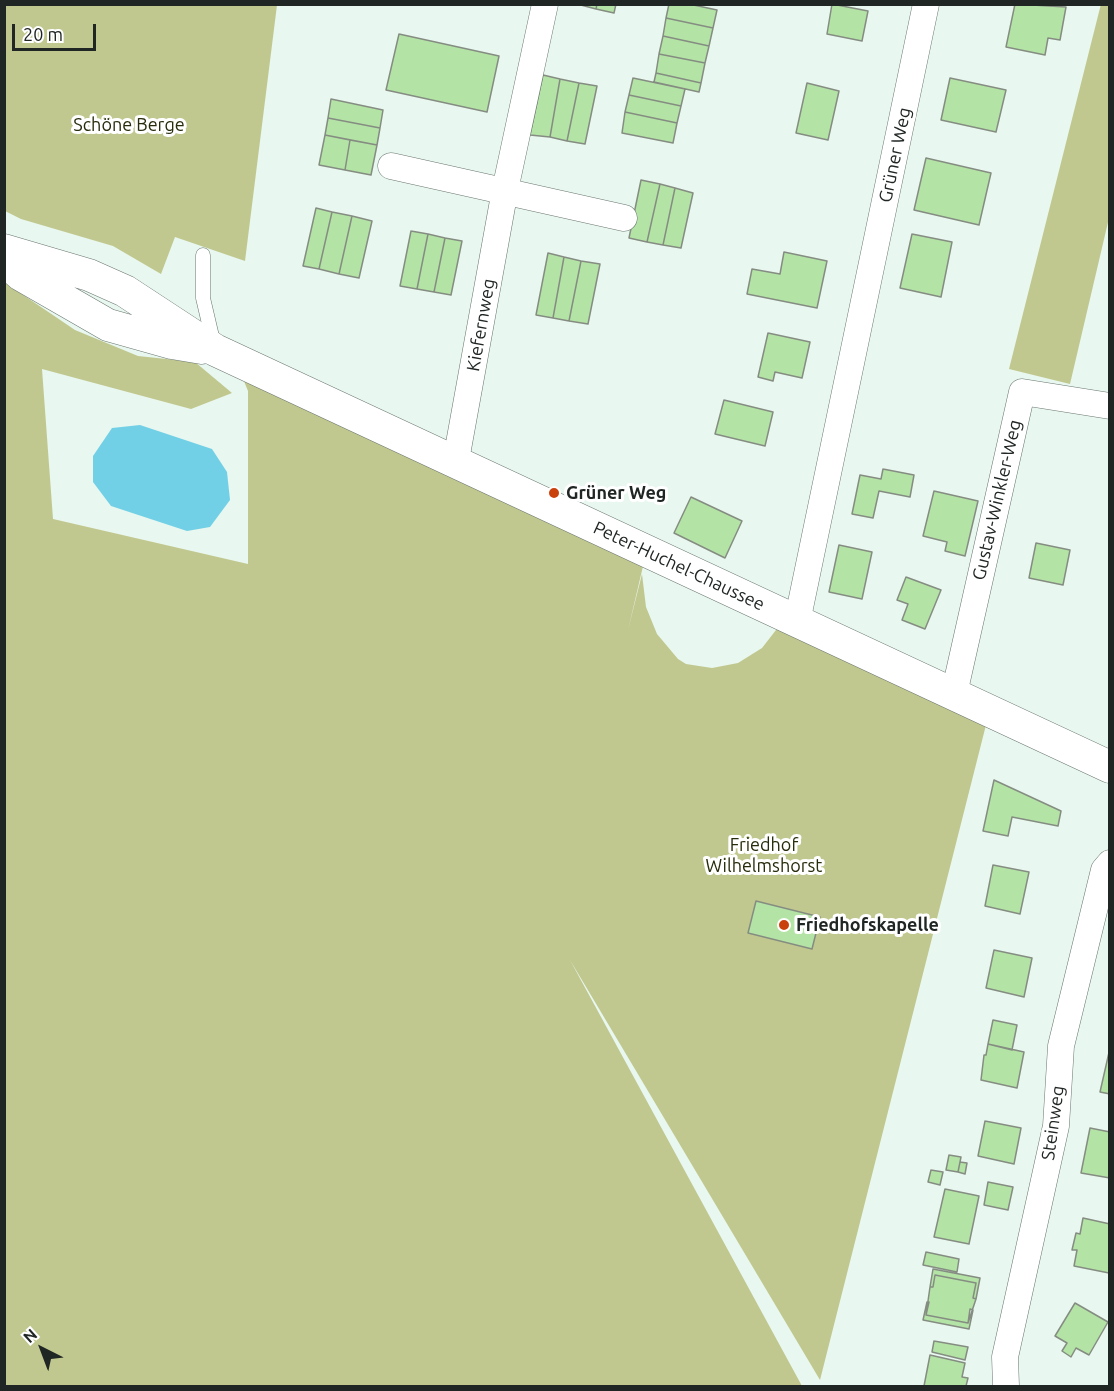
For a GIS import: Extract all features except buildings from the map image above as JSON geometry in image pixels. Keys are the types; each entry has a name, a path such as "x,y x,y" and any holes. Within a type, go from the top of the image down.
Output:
{"street":[{"name":"Kiefernweg","path":"456,460 505,190 545,4"},
{"name":"Grüner Weg","path":"797,622 926,4"},
{"path":"391,166 624,218"},
{"path":"4,250 89,275 125,291 215,350"},
{"path":"4,260 60,299 108,325 172,343 215,350"},
{"name":"Peter-Huchel-Chaussee","path":"215,350 456,460 1110,767"},
{"name":"Gustav-Winkler-Weg","path":"954,694 1022,392 1110,406"},
{"name":"Steinweg","path":"1006,1386 1005,1357 1056,1126 1061,1046 1104,870 1110,862"}],"lane":[{"path":"203,255 203,298 215,350"}],"green space":[{"name":"Schöne Berge","path":"5,4 277,5 245,261 175,237 161,274 113,246 21,219 5,211"},
{"path":"1101,4 1110,5 1109,218 1070,384 1009,369"},
{"name":"Friedhof Wilhelmshorst","path":"4,282 75,330 138,356 195,362 232,393 191,409 42,369 53,519 248,564 248,391 239,369 644,562 628,630 642,574 646,607 657,634 678,659 686,664 712,668 738,663 762,648 783,621 987,721 820,1380 570,960 802,1386 5,1386"}],"water":[{"path":"140,425 212,449 227,472 230,500 210,527 187,531 111,506 93,482 93,456 112,428"}],"place":[{"name":"Grüner Weg","path":"554,493"},
{"name":"Friedhofskapelle","path":"784,925"}]}
